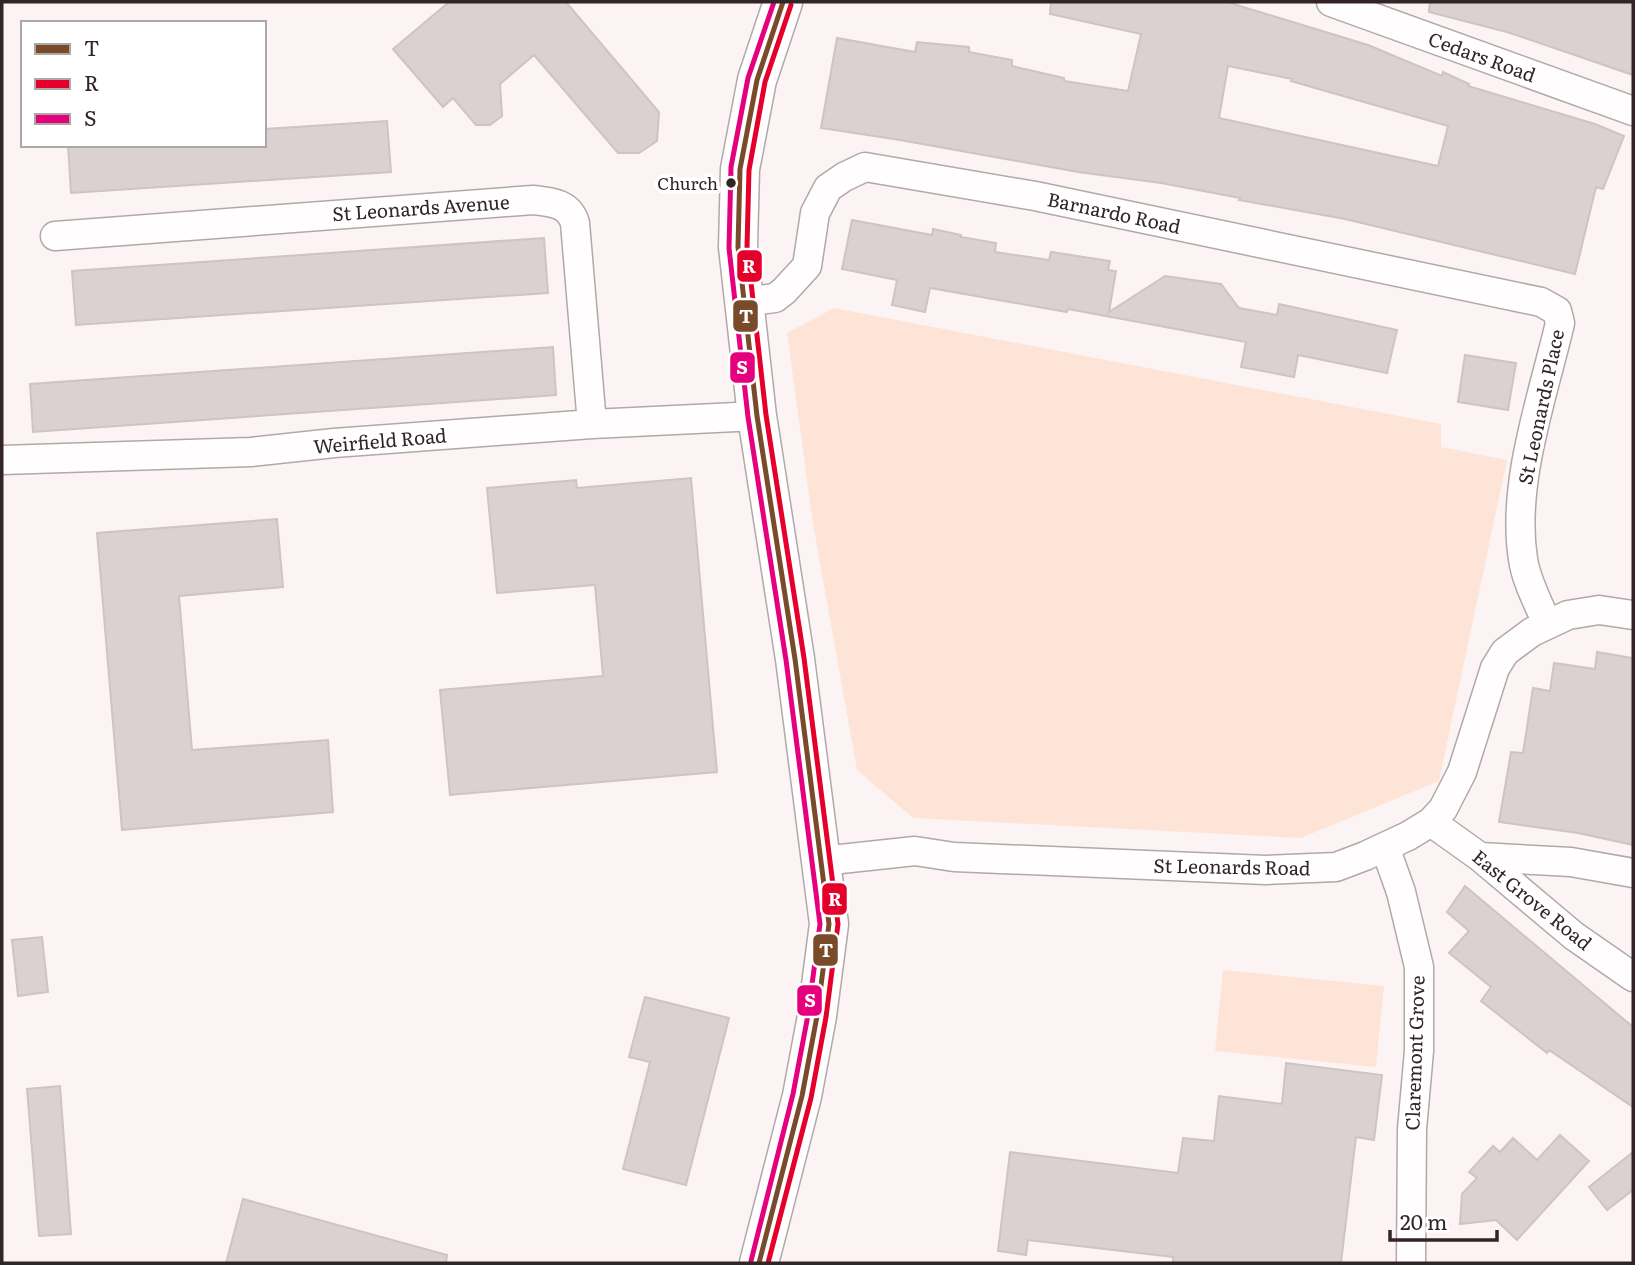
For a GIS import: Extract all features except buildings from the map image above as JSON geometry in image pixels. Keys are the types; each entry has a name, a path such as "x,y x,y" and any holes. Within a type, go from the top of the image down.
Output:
{"main road":[{"path":"759,1263 802,1096 817,1016 829,924 795,659 757,416 738,247 740,169 757,80 783,2"}],"street":[{"name":"Cedars Road","path":"1331,2 1633,111"},
{"name":"Barnardo Road","path":"744,302 775,298 807,266 815,213 828,188 865,167 1035,197 1274,246 1541,302 1557,311"},
{"name":"St Leonards Avenue","path":"55,236 533,200 561,205 566,207 575,223 592,424"},
{"name":"St Leonards Place","path":"1547,624 1523,561 1521,521 1523,476 1560,323 1557,311"},
{"name":"Weirfield Road","path":"2,460 251,452 334,443 592,424 757,416"},
{"name":"St Leonards Road","path":"822,861 915,851 968,858 1266,870 1336,867 1385,847 1431,822 1443,809 1462,772 1494,668 1505,652 1520,639 1547,624 1585,611 1599,610 1633,615"},
{"name":"East Grove Road","path":"1431,822 1480,857 1574,936 1633,977"},
{"name":"Claremont Grove","path":"1385,847 1401,892 1419,967 1419,1051 1412,1129 1411,1263"},
{"path":"1480,857 1571,862 1633,873"}],"shaded area":[{"path":"834,308 1441,424 1441,447 1507,460 1439,781 1301,838 913,818 857,770 813,524 787,333"},
{"path":"1223,970 1384,986 1376,1067 1215,1051"}],"transit line":[{"name":"S","path":"751,1261 793,1094 808,1015 820,924 786,660 748,417 729,248 731,167 748,78 774,2"},
{"name":"T","path":"759,1263 802,1096 817,1016 829,924 795,659 757,416 738,247 740,169 757,80 783,2"},
{"name":"R","path":"768,1263 811,1098 826,1017 838,924 804,658 766,415 747,247 749,170 765,82 791,5"}],"place":[{"name":"Church","path":"731,183"}]}
